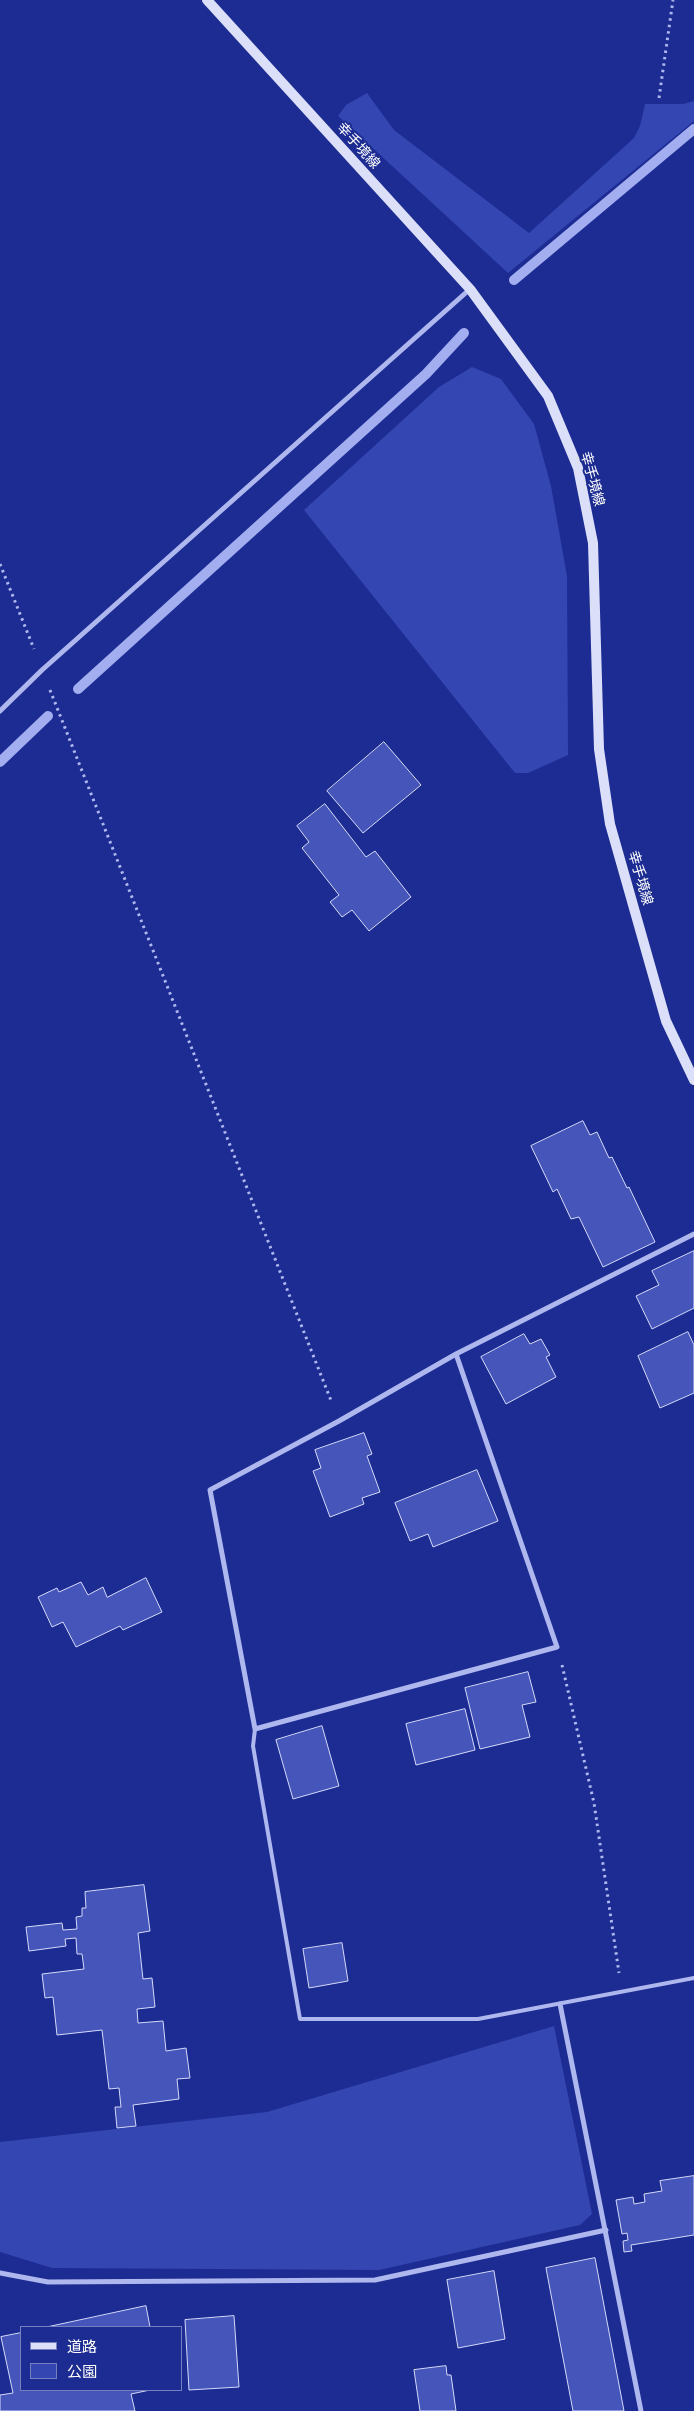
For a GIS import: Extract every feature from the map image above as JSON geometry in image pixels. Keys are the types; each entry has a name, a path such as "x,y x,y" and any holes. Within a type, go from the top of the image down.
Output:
{"main road":[{"name":"幸手境線","path":"207,0 470,289 548,396 578,468 593,543 599,749 610,824 666,1021 694,1080"}],"street":[{"path":"0,711 42,670 470,289"},
{"path":"456,1354 558,1647 255,1728 210,1490 339,1421 456,1354 694,1234"},
{"path":"560,2004 641,2411"},
{"path":"0,2273 48,2282 375,2280 606,2230"}],"lane":[{"path":"255,1728 253,1746 300,2019 478,2019 694,1978"}],"path":[{"path":"659,98 673,0"},
{"path":"0,564 339,1421"},
{"path":"558,1647 594,1803 622,1992"}],"green space":[{"path":"367,93 394,130 529,233 634,138 640,126 645,104 683,104 694,101 694,121 508,273 338,116 346,105"},
{"path":"472,367 501,379 534,424 551,486 567,576 568,755 528,773 515,773 304,510 439,387"},
{"path":"554,2026 592,2214 580,2225 379,2270 52,2268 0,2252 0,2142 267,2112"}],"building":[{"path":"384,742 421,785 363,833 327,791"},
{"path":"325,804 366,857 375,851 411,897 369,931 352,910 342,917 330,902 339,895 302,848 309,842 297,826"},
{"path":"583,1121 590,1135 597,1132 609,1158 612,1157 627,1188 629,1187 655,1242 603,1267 579,1217 571,1219 557,1189 553,1192 531,1146"},
{"path":"694,1251 694,1308 652,1329 636,1296 659,1285 652,1271"},
{"path":"688,1332 694,1345 694,1393 660,1408 638,1356"},
{"path":"524,1334 530,1344 541,1339 550,1355 546,1357 556,1377 506,1404 481,1357"},
{"path":"364,1433 372,1454 367,1456 380,1492 362,1498 364,1504 330,1517 313,1471 321,1468 315,1450"},
{"path":"477,1470 498,1521 433,1547 428,1534 410,1541 395,1503"},
{"path":"146,1578 162,1612 123,1630 120,1626 76,1647 63,1622 52,1627 38,1597 57,1588 59,1592 81,1582 88,1595 103,1587 107,1597"},
{"path":"528,1672 536,1702 522,1705 530,1737 480,1749 465,1688"},
{"path":"465,1709 475,1750 416,1765 406,1724"},
{"path":"322,1726 339,1786 293,1799 276,1740"},
{"path":"144,1885 150,1931 138,1933 143,1979 152,1978 155,2007 137,2009 138,2023 163,2021 166,2051 186,2048 190,2078 177,2079 179,2099 133,2105 136,2126 117,2128 115,2107 121,2107 119,2088 109,2089 102,2030 57,2035 53,1997 45,1998 42,1974 84,1969 82,1954 77,1954 76,1938 65,1939 66,1946 29,1951 26,1927 62,1923 63,1930 77,1929 76,1917 82,1916 82,1908 86,1908 85,1892"},
{"path":"342,1943 348,1981 309,1988 303,1949"},
{"path":"694,2176 694,2235 631,2245 632,2251 624,2252 623,2241 628,2240 627,2233 622,2234 616,2200 633,2197 634,2204 645,2202 644,2194 662,2191 660,2181"},
{"path":"595,2258 624,2411 573,2411 546,2268"},
{"path":"494,2271 505,2339 458,2348 447,2280"},
{"path":"146,2306 150,2326 52,2326"},
{"path":"234,2316 239,2387 189,2390 185,2320"},
{"path":"20,2333 20,2391 145,2391 131,2394 135,2411 0,2411 0,2395 13,2393 1,2337"},
{"path":"446,2366 447,2375 451,2375 456,2411 420,2411 414,2370"}],"waterway":[{"path":"514,280 694,129"},
{"path":"78,689 426,374 464,333"},
{"path":"0,762 48,716"}]}
